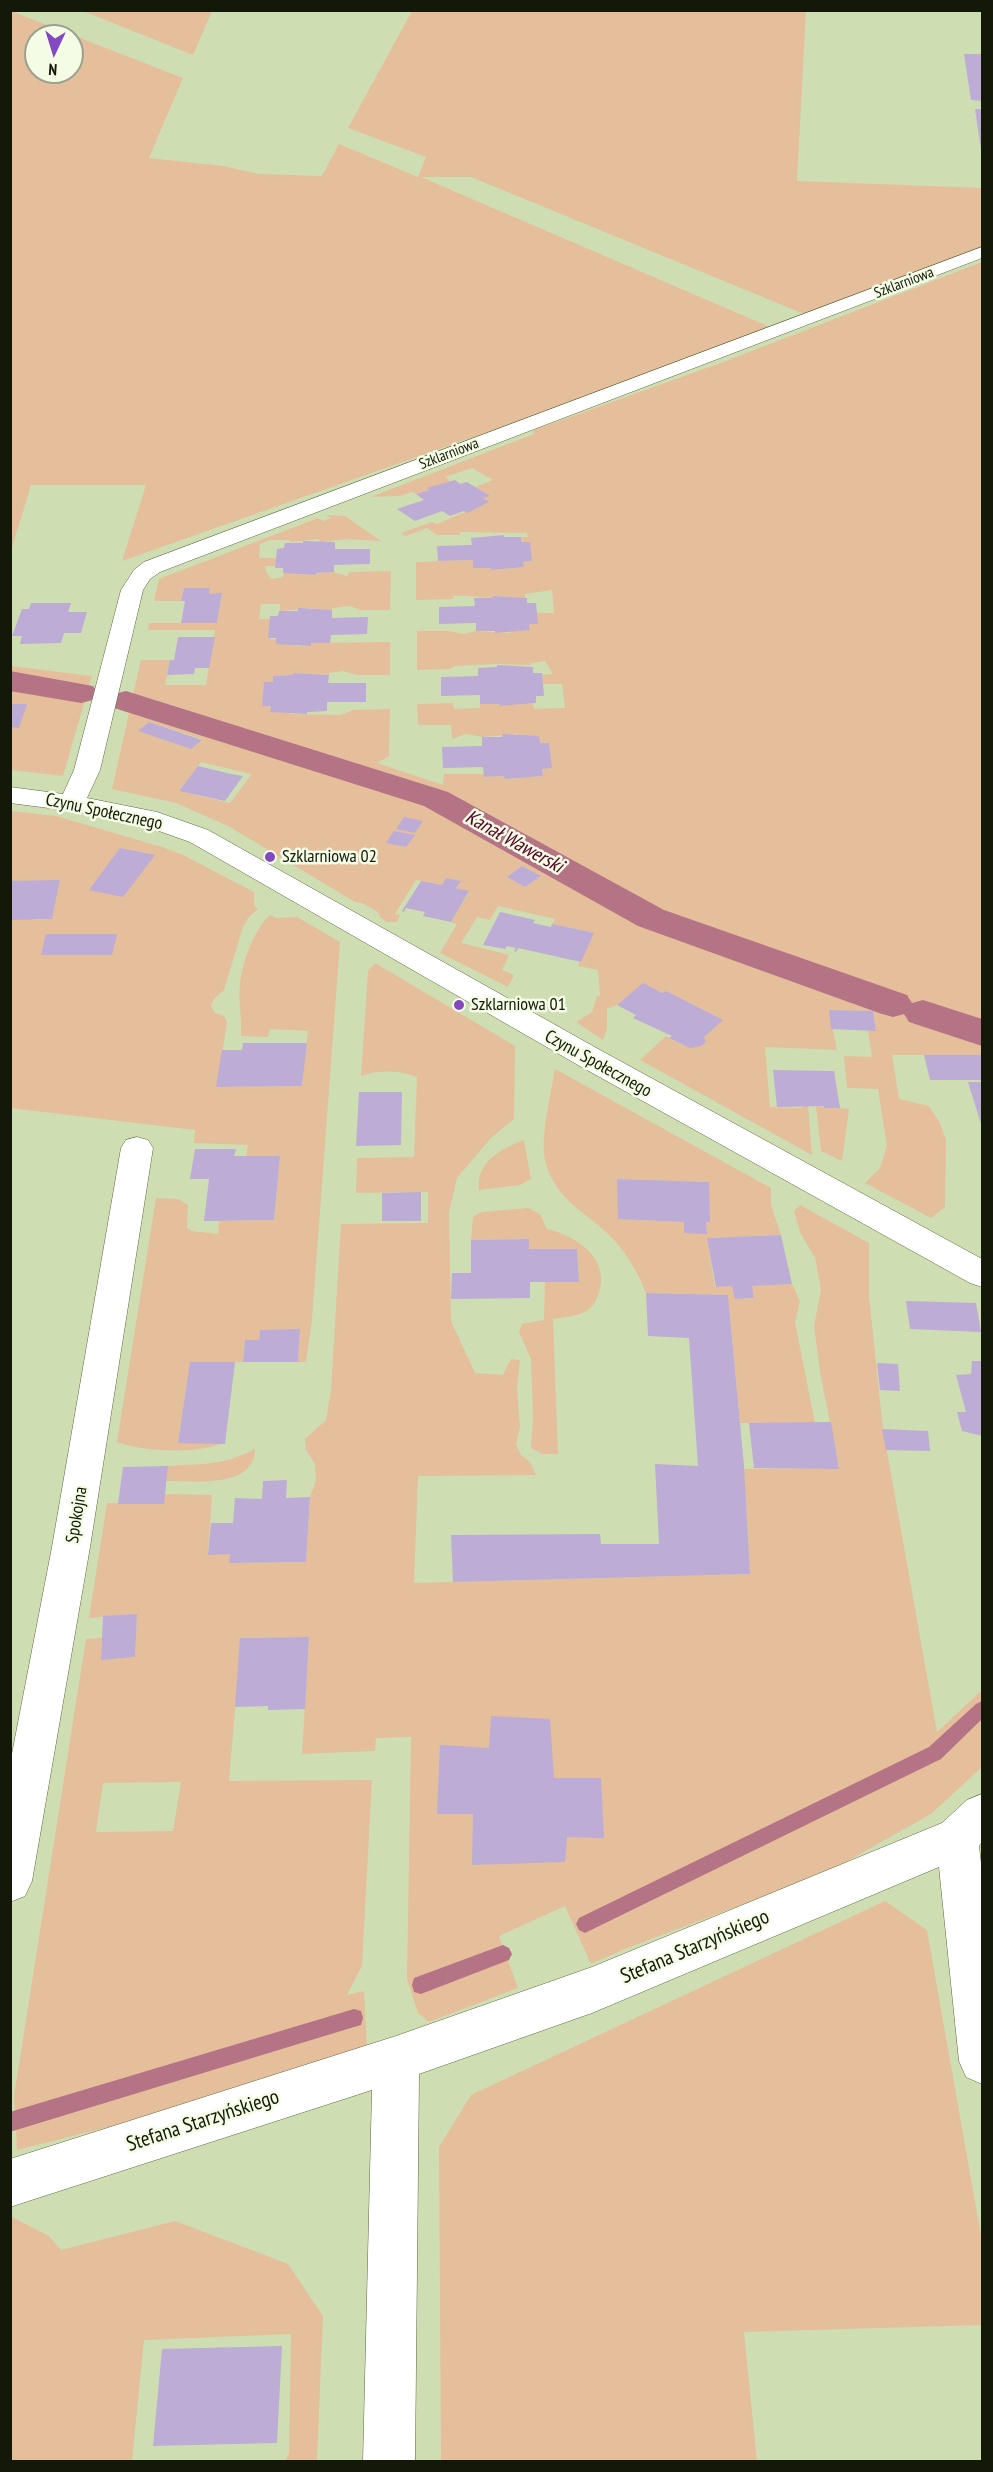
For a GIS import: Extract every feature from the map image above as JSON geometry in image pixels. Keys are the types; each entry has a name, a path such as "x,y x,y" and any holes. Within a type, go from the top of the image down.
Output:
{"street":[{"name":"Szklarniowa","path":"72,803 87,770 132,590 142,575 152,567 982,252"},
{"name":"Czynu Społecznego","path":"10,795 72,803 148,818 199,836 556,1041 982,1274"},
{"name":"Spokojna","path":"10,1881 71,1547 137,1148"},
{"name":"Stefana Starzyńskiego","path":"10,2183 396,2059 592,1990 970,1826"},
{"path":"970,1826 982,2061"},
{"path":"388,2462 396,2059"}],"shaded area":[{"path":"11,11 44,24 24,24 24,84 84,84 84,39 183,78 149,158 223,166 259,174 322,176 339,144 418,177 426,157 348,128 412,11 806,11 797,181 982,188 982,247 804,314 471,177 421,177 770,327 553,409 122,561 146,485 31,485 11,551"},
{"path":"83,11 212,11 193,55"},
{"path":"982,262 982,1055 892,1055 899,1099 929,1106 940,1123 946,1140 945,1207 931,1218 865,1183 880,1168 887,1146 878,1089 847,1088 844,1056 872,1057 868,1031 876,1030 873,1011 829,1010 837,1050 765,1047 770,1107 802,1108 808,1105 812,1155 640,1060 666,1036 686,1046 701,1045 706,1042 704,1037 722,1020 666,991 662,993 643,984 617,1005 607,1009 607,1029 603,1040 576,1022 592,1012 597,996 600,996 598,970 578,966 593,933 552,924 555,919 498,906 490,920 477,917 461,943 509,955 502,970 514,975 508,987 440,953 457,924 451,922 469,892 456,888 460,881 446,878 442,885 416,880 395,914 400,915 397,922 387,922 380,917 378,912 362,903 355,902 228,826 176,803 112,789 141,660 170,660 165,685 206,685 215,630 148,630 149,623 217,623 222,594 209,594 210,588 184,588 181,601 154,601 159,579 318,518 323,521 331,518 326,515 345,516 381,541 348,539 320,542 319,539 291,542 269,540 260,544 259,558 276,558 275,566 265,566 271,579 283,577 284,573 301,573 301,575 332,572 347,576 350,572 391,571 390,610 360,610 350,606 332,608 332,610 313,610 313,608 280,611 280,604 261,604 259,619 270,619 268,638 295,644 295,646 310,646 311,643 390,642 390,675 356,675 343,671 329,673 329,675 293,673 293,675 274,676 273,682 264,683 262,706 271,706 270,712 290,712 290,714 341,715 353,710 390,709 389,756 377,763 443,785 444,774 484,774 484,777 504,776 505,779 543,776 542,769 551,768 549,743 540,743 518,734 482,737 466,734 452,739 451,725 418,725 417,704 453,703 454,709 480,708 480,704 499,704 500,706 533,703 534,709 565,708 562,684 543,684 542,675 553,674 545,661 531,663 531,665 494,664 417,670 417,631 449,631 464,634 476,631 511,633 511,630 530,630 529,624 537,624 537,613 554,613 552,590 525,594 525,598 453,596 453,599 416,600 416,562 473,560 473,568 491,568 491,570 524,567 523,562 532,561 521,537 528,537 527,533 460,532 460,535 437,535 427,528 406,536 401,533 432,522 437,524 489,502 483,498 489,496 475,487 493,480 472,468 445,477 451,482 428,488 430,490 400,496 371,497 534,434 534,430 726,361","holes":["149,722 202,739 202,740 191,749 139,731","201,762 251,774 230,803 179,791","522,866 541,876 525,887 507,877"]},
{"path":"11,666 92,676 63,776 11,770 11,727 19,727 26,704 11,704"},
{"path":"11,811 56,816 162,847 181,854 254,892 254,906 258,909 248,918 243,927 224,990 214,999 211,1006 215,1013 224,1016 227,1022 217,1087 302,1086 308,1031 270,1029 268,1037 241,1036 239,997 241,976 250,947 264,921 270,915 277,918 297,917 340,942 312,1319 306,1362 298,1362 300,1330 260,1330 259,1340 245,1341 243,1362 190,1363 178,1443 223,1443 200,1449 155,1450 117,1442 156,1198 178,1199 188,1205 187,1228 192,1231 218,1234 219,1221 274,1220 280,1156 246,1156 248,1145 194,1143 195,1130 10,1108","holes":["60,880 52,919 33,919"]},
{"path":"375,963 515,1046 514,1119 491,1138 457,1178 449,1212 451,1321 475,1373 503,1375 511,1359 520,1360 517,1388 520,1427 516,1444 521,1455 530,1462 536,1475 418,1476 414,1583 750,1574 744,1469 839,1468 820,1372 814,1326 821,1290 815,1258 800,1232 794,1211 800,1205 869,1243 869,1296 883,1429 937,1732 982,1690 982,1767 931,1814 828,1872 591,1964 565,1906 499,1936 518,1988 429,2022 418,2013 407,1979 411,1737 376,1738 375,1751 302,1754 309,1637 241,1638 229,1781 372,1780 362,1966 347,1995 364,1991 367,2050 327,2072 17,2150 14,2096 86,1639 102,1638 101,1660 135,1657 137,1614 89,1618 107,1503 163,1504 165,1494 212,1495 208,1554 230,1554 230,1563 306,1562 310,1497 316,1480 315,1464 306,1450 305,1439 326,1420 331,1390 341,1224 428,1223 428,1192 356,1193 357,1158 414,1157 417,1077 389,1072 361,1076 368,971","holes":["181,1782 173,1831 96,1832 103,1783"]},
{"path":"555,1069 771,1188 771,1205 781,1235 707,1238 715,1287 732,1286 735,1299 754,1298 752,1286 792,1284 800,1301 795,1322 815,1423 740,1423 728,1295 646,1293 632,1264 618,1245 603,1229 573,1205 556,1186 545,1160 544,1151 545,1128","holes":["618,1179 708,1182 710,1222 706,1222 707,1233 685,1233 684,1222 618,1219"]},
{"path":"816,1106 849,1109 842,1161 821,1151"},
{"path":"524,1140 531,1179 520,1185 479,1190 479,1180 486,1164 499,1152"},
{"path":"528,1208 540,1214 547,1229 568,1236 587,1249 599,1267 601,1277 600,1289 591,1307 577,1315 553,1319 558,1454 542,1454 531,1448 533,1418 531,1359 519,1332 522,1324 544,1320 545,1282 579,1282 577,1250 529,1249 529,1239 471,1240 473,1217 481,1212"},
{"path":"255,1449 252,1462 245,1471 234,1477 206,1481 166,1481 168,1466 223,1461"},
{"path":"885,1901 927,1930 982,2241 982,2325 744,2332 757,2461 441,2461 439,2147 471,2095"},
{"path":"10,2216 49,2236 61,2250 175,2221 288,2264 323,2316 317,2461 285,2461 289,2453 291,2334 144,2340 132,2461 11,2461"}],"building":[{"path":"964,54 982,54 982,101 971,100"},
{"path":"975,109 982,109 982,150 981,150"},
{"path":"455,480 460,484 467,482 490,496 483,498 489,502 467,513 464,511 450,516 442,511 415,521 397,509 424,500 416,494 430,490 427,488"},
{"path":"504,535 504,537 521,537 522,542 530,542 532,561 523,562 524,567 491,570 491,568 473,568 473,560 438,561 437,546 472,545 471,538"},
{"path":"303,541 335,542 335,549 370,549 370,564 334,565 334,572 316,573 316,575 283,573 283,568 275,568 277,549 284,548 285,543 303,543"},
{"path":"184,588 210,588 209,594 222,593 217,623 181,623 185,601 181,601"},
{"path":"493,596 527,598 527,603 536,603 538,624 529,624 530,630 495,633 495,631 476,631 476,623 439,624 439,607 475,606 474,598 493,598"},
{"path":"31,603 71,603 68,612 87,612 81,633 64,633 61,643 20,644 22,636 12,636 22,609 29,609"},
{"path":"298,608 332,610 332,618 368,617 367,634 331,635 330,643 311,643 311,646 276,644 276,638 268,638 270,616 278,616 279,611 298,611"},
{"path":"178,637 215,637 209,668 195,668 194,674 167,675 170,660 174,660"},
{"path":"497,665 533,667 533,673 542,673 544,696 536,696 536,703 500,706 499,704 480,704 480,695 441,696 441,677 478,676 478,668 497,667"},
{"path":"293,673 329,675 328,683 366,683 366,702 327,702 327,711 307,712 307,714 270,712 271,706 262,706 264,682 273,682 273,676 293,675"},
{"path":"10,704 27,704 19,728 10,727"},
{"path":"149,722 202,740 191,749 138,731"},
{"path":"502,734 539,736 540,743 549,743 552,768 542,769 543,776 505,779 504,776 484,777 483,767 443,768 442,747 482,746 482,737 502,737"},
{"path":"198,766 243,776 225,801 179,791"},
{"path":"404,817 423,821 415,833 396,829"},
{"path":"394,831 415,835 406,847 386,843"},
{"path":"120,848 155,855 123,897 89,890"},
{"path":"522,866 541,876 525,887 507,877"},
{"path":"446,878 461,881 456,888 469,891 451,922 423,916 425,912 406,908 404,912 402,911 421,881 442,885"},
{"path":"60,880 52,919 10,920 12,881"},
{"path":"500,912 535,920 533,923 551,927 552,924 594,933 581,962 518,948 516,952 514,951 516,948 507,946 505,949 483,945"},
{"path":"46,934 117,934 112,955 41,955"},
{"path":"643,983 662,993 666,991 723,1020 704,1037 706,1042 701,1046 690,1048 669,1038 672,1036 633,1018 636,1015 617,1005"},
{"path":"829,1010 873,1011 876,1031 831,1029"},
{"path":"243,1043 307,1043 302,1086 216,1087 222,1050 242,1050"},
{"path":"924,1055 982,1055 982,1080 930,1080"},
{"path":"773,1070 834,1071 840,1108 777,1107"},
{"path":"968,1082 982,1082 982,1127"},
{"path":"359,1092 402,1092 401,1145 356,1146"},
{"path":"195,1149 236,1149 234,1156 280,1156 274,1220 204,1221 209,1179 190,1179"},
{"path":"617,1179 709,1182 710,1222 706,1222 707,1234 684,1233 684,1222 618,1219"},
{"path":"421,1192 421,1221 382,1221 382,1193"},
{"path":"781,1235 792,1284 752,1286 754,1298 735,1299 732,1286 716,1287 707,1238"},
{"path":"529,1239 529,1249 577,1249 579,1282 530,1282 530,1298 451,1299 452,1273 471,1273 471,1240"},
{"path":"646,1293 728,1295 744,1466 750,1574 453,1582 451,1535 600,1534 601,1544 659,1544 655,1464 698,1466 689,1338 648,1336"},
{"path":"906,1301 976,1303 981,1332 910,1329"},
{"path":"300,1329 298,1362 243,1362 245,1340 259,1340 260,1330"},
{"path":"972,1361 982,1361 982,1436 962,1431 957,1412 966,1412 956,1375 971,1374"},
{"path":"190,1362 235,1362 225,1444 178,1443"},
{"path":"877,1363 898,1364 900,1391 880,1390"},
{"path":"831,1422 839,1469 754,1468 749,1423"},
{"path":"882,1429 928,1431 930,1451 886,1450"},
{"path":"168,1466 164,1504 118,1504 123,1467"},
{"path":"287,1480 286,1498 310,1497 306,1562 229,1563 230,1554 208,1555 211,1523 233,1523 235,1498 262,1499 263,1481"},
{"path":"137,1614 135,1657 101,1660 103,1616"},
{"path":"309,1637 305,1709 268,1710 268,1706 235,1707 240,1638"},
{"path":"491,1716 550,1719 554,1778 601,1778 604,1838 567,1837 565,1862 472,1865 473,1814 437,1814 440,1745 489,1748"},
{"path":"282,2346 277,2443 153,2446 162,2349"}],"waterway":[{"name":"Kanał Wawerski","path":"10,681 81,693"},
{"name":"Kanał Wawerski","path":"126,701 436,799 651,918 893,1004"},
{"name":"Kanał Wawerski","path":"923,1013 982,1033"},
{"path":"585,1924 935,1753 982,1709"},
{"path":"421,1985 503,1954"},
{"path":"13,2121 354,2018"}],"place":[{"name":"Szklarniowa 02","path":"270,857"},
{"name":"Szklarniowa 01","path":"459,1005"}]}
